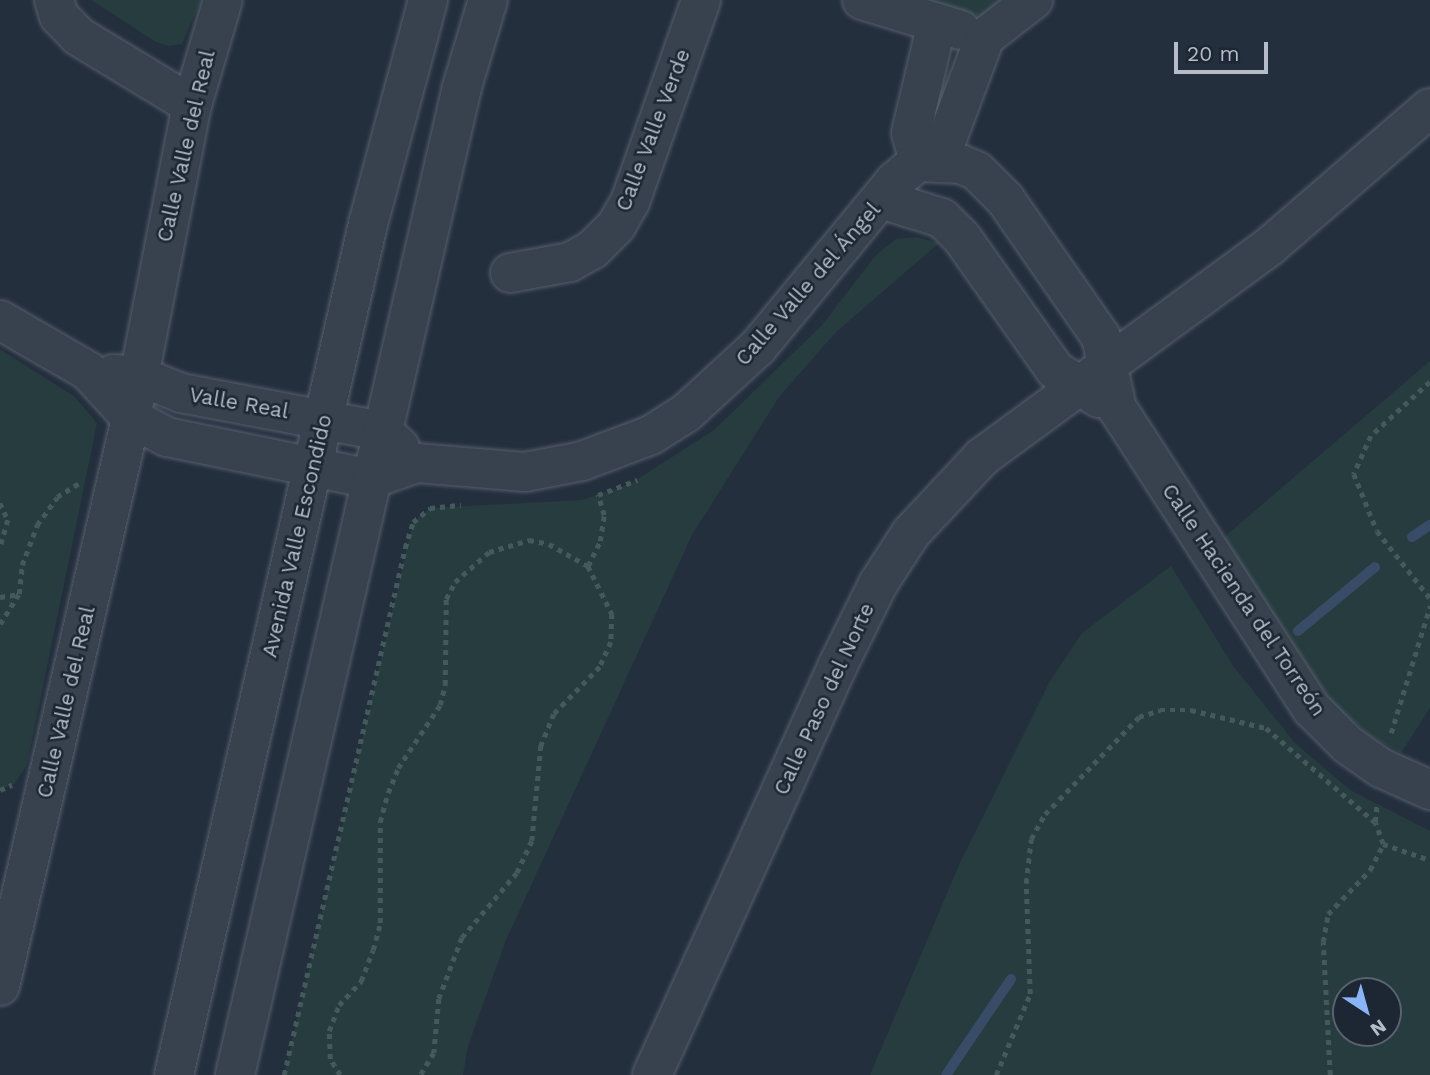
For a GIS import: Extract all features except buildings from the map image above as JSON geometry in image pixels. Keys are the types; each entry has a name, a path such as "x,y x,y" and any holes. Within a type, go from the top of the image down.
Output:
{"street":[{"path":"54,0 59,16 78,36 192,105"},
{"name":"Calle Valle del Real","path":"0,986 131,418 192,105 223,0"},
{"name":"Avenida Valle Escondido","path":"174,1075 371,211 429,0"},
{"path":"235,1075 462,87 488,0"},
{"name":"Calle Valle Verde","path":"510,273 569,262 593,249 616,226 630,202 701,0"},
{"path":"862,0 985,37 1033,0"},
{"path":"937,23 911,133 919,162 960,164 977,172 1005,199 1101,337 1093,377"},
{"name":"Calle Valle del Ángel","path":"312,468 371,479 417,463 525,472 582,461 651,435 685,413 758,347 881,199 948,136 985,37"},
{"name":"Calle Paso del Norte","path":"653,1075 878,584 911,533 982,457 1270,246 1430,108"},
{"name":"Calle Hacienda del Torreón","path":"881,199 942,218 962,238 1055,370 1093,377 1117,408 1312,709 1348,745 1381,768 1430,790"},
{"path":"0,320 88,371 131,418 167,437 312,468"},
{"path":"88,371 139,376"},
{"name":"Valle Real","path":"139,376 181,393 382,431"},
{"path":"382,431 417,463"},
{"path":"0,853 25,883"}],"path":[{"path":"1430,382 1371,436 1354,474 1377,531 1430,598"},
{"path":"0,624 19,594 22,565 37,525 57,498 88,478"},
{"path":"590,498 598,495"},
{"path":"0,503 8,520 0,548"},
{"path":"284,1075 413,522 430,508 473,505"},
{"path":"340,1075 330,1059 329,1031 340,1005 361,981 380,923 378,847 388,793 398,768 440,705 445,685 446,599 455,582 489,552 529,540 549,544 588,566 612,614 611,642 600,667 554,714 541,746 532,841 517,873 462,938 439,999 434,1053 421,1075"},
{"path":"0,597 19,594"},
{"path":"1330,1075 1323,942 1328,914 1370,870 1382,844 1375,822 1381,768 1430,606"},
{"path":"996,1075 1030,994 1026,883 1031,839 1045,814 1139,717 1160,710 1191,710 1266,728 1375,822"},
{"path":"1382,844 1430,860"}],"green space":[{"path":"91,0 201,0 182,44 169,46 156,42"},
{"path":"925,0 1010,0 986,15 967,15"},
{"path":"916,237 939,243 836,332 779,397 692,535 506,940 468,1046 463,1075 284,1075 413,522 430,508 582,500 630,484 714,430 822,325 876,255 896,239"},
{"path":"0,349 75,397 97,423 27,765 14,784 0,790"},
{"path":"1430,361 1430,708 1401,753 1369,735 1333,704 1223,538"},
{"path":"1171,566 1234,667 1295,743 1350,790 1430,831 1430,1075 870,1075 959,865 1050,681 1082,633"}],"waterway":[{"path":"1412,537 1430,525"},
{"path":"1298,631 1375,567"},
{"path":"946,1075 1011,979"}]}
